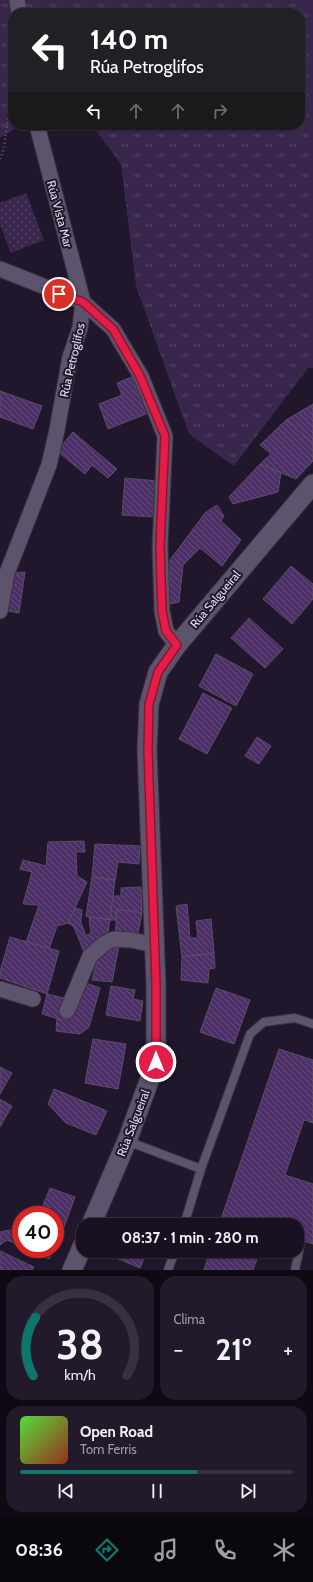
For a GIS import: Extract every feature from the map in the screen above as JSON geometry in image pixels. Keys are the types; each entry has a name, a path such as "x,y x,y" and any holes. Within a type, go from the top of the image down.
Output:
{"street":[{"name":"Rúa Vista Mar","path":"38,130 83,302"},
{"path":"0,269 83,302"},
{"name":"Rúa Petroglifos","path":"0,611 7,573 49,465 70,357 80,328 83,302"},
{"name":"Rúa Petroglifos","path":"83,302 113,329 140,376 165,436 160,546 162,611 166,631 177,645"},
{"name":"Rúa Salgueiral","path":"94,1218 127,1141 156,1062 155,945 148,750 149,704 158,672 177,645 313,484"},
{"path":"67,1011 90,956 105,942 114,939 131,940 155,945"},
{"path":"0,988 32,999"},
{"path":"72,1270 77,1258"}],"lane":[{"path":"186,1218 201,1169 250,1034 264,1022 295,1018 313,1024"},
{"path":"127,1141 201,1169"},
{"path":"168,1270 172,1258"},
{"path":"294,1270 297,1258"}],"path":[{"path":"0,159 4,152 8,122"}],"green space":[{"path":"0,0 313,0 313,368 308,368 234,466 189,434 136,286 121,164 96,130 305,130 305,8 8,8 8,130 13,130 0,138"},
{"path":"26,193 44,240 11,253 0,225 0,203"}],"building":[{"path":"132,377 146,414 108,429 99,404 122,395 117,383"},
{"path":"0,391 42,406 33,429 0,417"},
{"path":"313,404 313,443 286,420"},
{"path":"286,420 313,443 313,461 296,479 260,464 271,454 260,445"},
{"path":"73,432 117,469 108,478 92,465 85,474 57,451"},
{"path":"260,464 281,473 278,492 233,504 229,497"},
{"path":"125,478 157,481 154,517 122,515"},
{"path":"217,505 224,516 221,521 241,540 222,566 200,548 183,565 179,602 169,604 170,560 205,513"},
{"path":"291,566 313,584 313,599 292,624 263,599"},
{"path":"25,572 19,613 8,611 14,573"},
{"path":"249,618 283,649 265,668 231,638"},
{"path":"216,654 253,674 236,706 199,686"},
{"path":"203,693 232,708 207,754 179,739"},
{"path":"257,737 271,746 259,764 245,756"},
{"path":"84,841 85,852 76,852 77,876 87,882 68,923 57,926 49,949 26,942 39,905 23,904 32,872 20,869 23,860 46,866 48,842"},
{"path":"95,844 140,846 139,864 118,862 115,880 92,877"},
{"path":"92,877 115,880 110,920 86,916"},
{"path":"141,887 142,913 117,909 116,920 110,920 113,896 121,896 121,888"},
{"path":"187,904 190,938 198,938 196,921 211,919 214,953 182,957 176,906"},
{"path":"75,908 82,910 81,923 86,936 91,933 89,917 110,920 108,932 100,942 84,952 74,927 68,923"},
{"path":"117,909 142,913 137,938 115,936"},
{"path":"10,937 59,951 47,994 0,978 0,971"},
{"path":"112,944 119,946 112,982 92,980 99,952"},
{"path":"214,953 215,968 209,969 208,983 181,980 182,957"},
{"path":"83,982 100,988 89,1027 80,1034 56,1031 57,1019 62,1020 77,1003"},
{"path":"111,986 135,990 133,999 143,1001 140,1021 106,1015"},
{"path":"216,988 250,1000 234,1044 200,1032"},
{"path":"47,994 68,999 62,1020 42,1014"},
{"path":"93,1039 126,1044 118,1089 85,1083"},
{"path":"279,1049 313,1060 313,1123 304,1120 285,1175 313,1184 313,1244 304,1241 304,1218 221,1218"},
{"path":"0,1067 12,1073 0,1094"},
{"path":"54,1089 107,1111 96,1135 66,1123 48,1104"},
{"path":"0,1099 12,1106 0,1127"},
{"path":"50,1188 75,1197 64,1227 64,1206 43,1206"},
{"path":"9,1230 12,1231 12,1242 7,1240 0,1245 0,1232"},
{"path":"0,1251 12,1258 34,1267 32,1270 0,1270"},
{"path":"116,1258 144,1258 140,1268"},
{"path":"208,1258 257,1258 253,1270 204,1270"}],"route":[{"path":"59,294 83,302 113,329 140,376 165,436 160,546 162,611 166,631 177,645 158,672 149,704 148,750 156,984 156,1062"}]}
